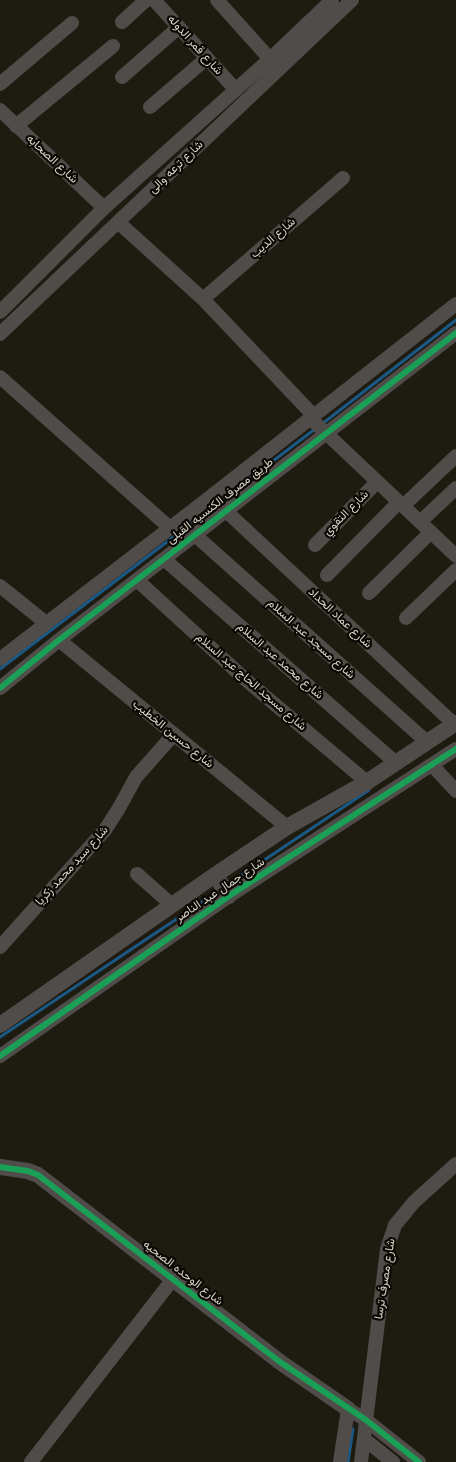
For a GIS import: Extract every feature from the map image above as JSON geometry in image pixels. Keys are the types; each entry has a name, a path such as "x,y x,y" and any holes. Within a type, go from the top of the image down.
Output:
{"street":[{"path":"122,22 146,0"},
{"name":"شارع قمر الدوله","path":"154,0 236,90"},
{"path":"217,0 270,59"},
{"name":"شارع ترعه والى","path":"0,312 104,208 270,59 332,0"},
{"name":"شارع ترعه والى","path":"0,334 352,0"},
{"path":"0,84 72,23"},
{"path":"122,77 179,27"},
{"path":"16,126 113,46"},
{"path":"150,107 208,58"},
{"name":"شارع الصحابه","path":"0,110 104,208"},
{"path":"144,172 157,185"},
{"name":"شارع الديب","path":"203,298 343,178"},
{"path":"118,222 203,298 326,433 456,556"},
{"name":"طريق مصرف الكنسيه القبلى","path":"0,659 456,304"},
{"name":"طريق مصرف الكنسيه القبلى","path":"0,688 136,580 456,333"},
{"path":"0,377 170,528"},
{"path":"327,575 401,504 456,456"},
{"name":"شارع التقوي","path":"315,545 377,482"},
{"path":"369,593 456,488"},
{"name":"شارع عماد الحداد","path":"205,501 223,513 455,724"},
{"name":"شارع مسجد عبد السلام","path":"195,535 427,742"},
{"name":"شارع محمد عبد السلام","path":"164,559 396,763"},
{"path":"406,618 456,570"},
{"name":"شارع مسجد الحاج عبد السلام","path":"136,580 246,680 367,782"},
{"path":"0,586 46,623"},
{"name":"شارع حسين الخطيب","path":"59,640 288,827"},
{"name":"شارع جمال عبد الناصر","path":"0,1056 222,885 288,827 367,782 455,724"},
{"name":"شارع سيد محمد زكريا","path":"0,947 105,830 136,777 174,734"},
{"name":"شارع جمال عبد الناصر","path":"0,1025 172,905 222,885 432,765 456,749"},
{"path":"432,765 456,791"},
{"path":"137,874 172,905"},
{"name":"شارع مصرف ترسا","path":"360,1462 388,1249 395,1224 414,1202 456,1164"},
{"name":"شارع الوحده الصحيه","path":"0,1167 28,1171 38,1176 280,1362 348,1409"},
{"path":"31,1462 173,1279"},
{"path":"340,1462 348,1409 366,1420 419,1462"},
{"path":"364,1439 393,1462"}],"waterway":[{"path":"322,424 456,320"},
{"path":"0,669 315,429"},
{"path":"227,885 369,790"},
{"path":"0,1037 220,890"},
{"path":"348,1462 353,1429"}],"cycle path":[{"path":"0,688 59,640 456,333"},
{"path":"0,1056 229,896 456,749"},
{"path":"0,1167 28,1171 38,1175 280,1362 366,1420 419,1462"}]}
